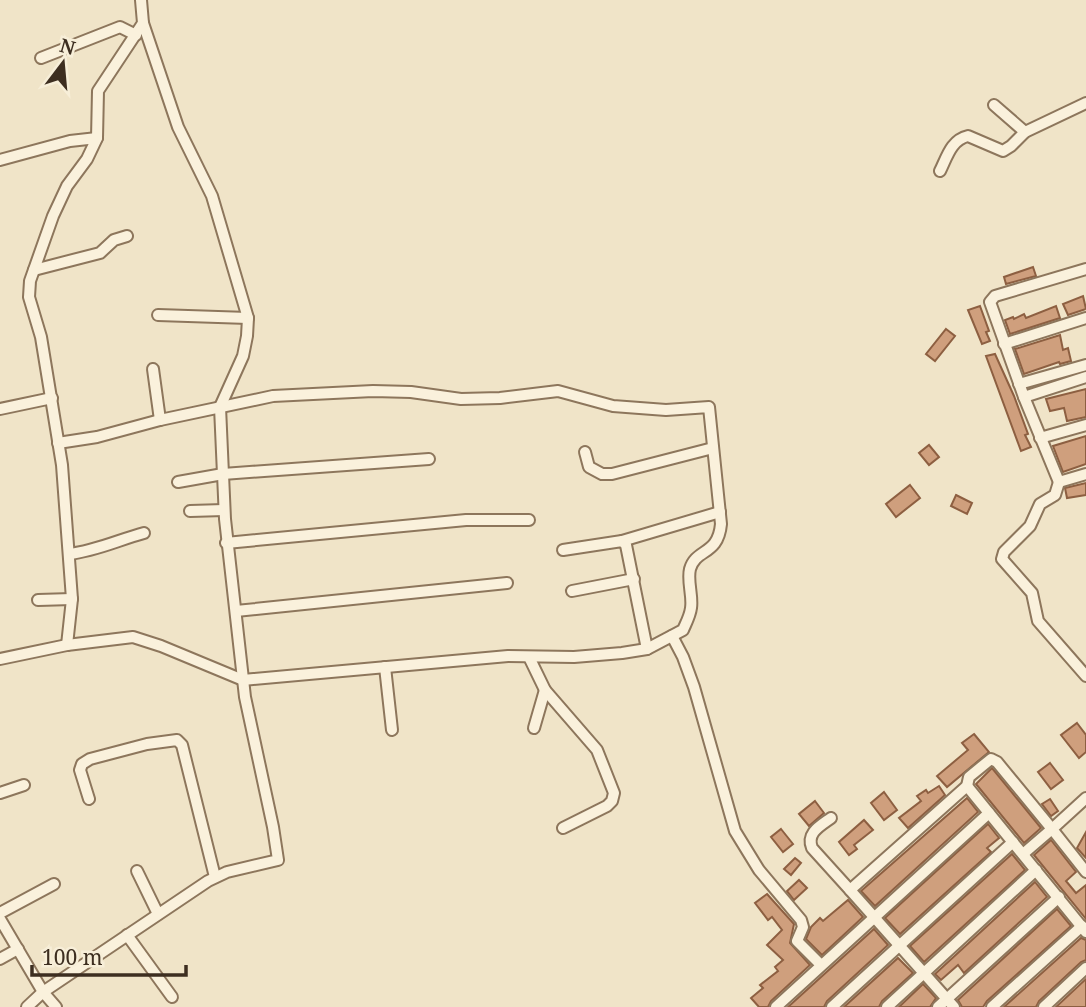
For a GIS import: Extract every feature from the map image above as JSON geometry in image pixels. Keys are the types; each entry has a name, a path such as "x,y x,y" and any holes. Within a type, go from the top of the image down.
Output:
{"street":[{"path":"27,1007 43,992 215,877 278,860 243,680 226,543 222,474 220,407 243,356 248,318 212,196 178,127 144,23 141,0"},
{"path":"67,645 72,599 58,443 41,337 29,297 30,281 62,196 87,159 97,138 98,91 144,23"},
{"path":"41,58 120,27 135,36"},
{"path":"940,171 952,146 963,137 968,136 1003,151 1026,132 1086,103"},
{"path":"994,105 1026,132"},
{"path":"0,160 70,141 97,138"},
{"path":"34,270 100,253 114,240 127,236"},
{"path":"1086,269 991,299 990,307 1059,482 1056,493 1040,504 1030,526 1004,552 1002,559 1032,593 1038,621 1086,676"},
{"path":"158,315 248,318"},
{"path":"1004,344 1086,318"},
{"path":"1019,384 1086,365"},
{"path":"153,369 160,420"},
{"path":"1024,397 1086,377"},
{"path":"0,659 67,645 133,637 243,680 508,656 574,657 647,649 683,630 691,608 689,571 696,559 712,548 718,540 721,524 709,407 666,410 613,406 566,392 461,399 373,391 273,396 160,420 97,437 58,443"},
{"path":"0,409 52,397"},
{"path":"1040,438 1086,425"},
{"path":"585,452 589,467 602,474 612,474 713,448"},
{"path":"178,482 222,474 429,459"},
{"path":"1059,482 1086,474"},
{"path":"190,511 224,510"},
{"path":"563,550 622,541 720,512"},
{"path":"226,543 466,520 529,520"},
{"path":"69,554 93,551 107,543 144,533"},
{"path":"622,541 626,545 634,579 647,649"},
{"path":"572,591 634,579"},
{"path":"236,611 507,583"},
{"path":"37,600 72,599"},
{"path":"672,636 694,687 733,826 759,870 803,923 798,942 821,965"},
{"path":"529,657 545,690 597,750 614,793 607,806 563,828"},
{"path":"385,667 392,730"},
{"path":"534,728 545,690"},
{"path":"89,799 80,770 82,764 147,744 177,740 182,745 215,877"},
{"path":"850,890 967,786 968,779 986,761 995,760 1086,872"},
{"path":"0,793 24,785"},
{"path":"967,786 1084,929 992,1007"},
{"path":"1023,854 1086,798"},
{"path":"776,1007 989,813"},
{"path":"831,818 814,830 810,842 812,848 924,972 946,1004 1059,897"},
{"path":"832,1007 1013,842"},
{"path":"887,1007 1036,870"},
{"path":"137,871 158,914"},
{"path":"0,913 54,884"},
{"path":"0,919 43,992 56,1007"},
{"path":"127,935 172,997"},
{"path":"0,959 18,950"},
{"path":"1044,1007 1086,968"}],"building":[{"path":"1033,267 1036,276 1006,284 1004,277"},
{"path":"1083,296 1086,309 1068,315 1063,304"},
{"path":"980,306 990,341 982,344 968,310"},
{"path":"1056,306 1060,318 1010,334 1005,320 1024,314 1026,318"},
{"path":"946,329 955,336 935,361 926,354"},
{"path":"1060,335 1063,350 1068,348 1071,361 1059,362 1024,374 1015,349"},
{"path":"995,354 1028,434 1025,435 1031,447 1021,451 986,356"},
{"path":"1086,389 1086,417 1067,421 1064,408 1050,411 1046,399"},
{"path":"1086,436 1086,464 1063,472 1053,446"},
{"path":"929,445 939,457 929,465 919,453"},
{"path":"1086,483 1086,495 1067,498 1065,488"},
{"path":"910,485 920,498 896,517 886,504"},
{"path":"956,495 972,503 967,514 951,506"},
{"path":"1077,723 1086,735 1086,752 1079,758 1061,735"},
{"path":"974,734 989,752 947,787 937,776 968,750 962,743"},
{"path":"1050,763 1063,780 1051,789 1038,772"},
{"path":"992,768 1041,828 1024,843 976,784"},
{"path":"939,786 945,795 908,828 899,818 921,801 917,796"},
{"path":"884,792 897,810 884,820 871,803"},
{"path":"967,798 978,812 875,906 861,891"},
{"path":"1050,799 1058,811 1051,816 1042,804"},
{"path":"815,801 824,813 809,826 799,814"},
{"path":"864,820 873,830 854,845 857,849 849,855 839,842"},
{"path":"988,824 999,838 987,848 991,852 900,934 885,918"},
{"path":"781,829 793,844 783,852 771,837"},
{"path":"1086,832 1086,858 1077,848"},
{"path":"1051,840 1076,872 1066,881 1076,893 1086,885 1086,919 1034,855"},
{"path":"1012,854 1025,870 924,962 910,946"},
{"path":"795,858 801,863 791,875 784,869"},
{"path":"799,880 807,888 794,900 787,891"},
{"path":"1035,882 1047,897 964,973 958,965 941,980 935,974"},
{"path":"767,894 794,924 790,943 810,965 771,1001 768,1007 759,1007 751,998 763,988 760,985 778,971 775,967 783,960 767,945 782,930 772,917 768,920 755,903"},
{"path":"848,900 863,917 822,955 806,939 811,927 820,918 823,921"},
{"path":"1057,909 1071,926 983,1007 962,1007 958,1000"},
{"path":"874,929 888,945 827,1001 824,1007 788,1007"},
{"path":"1081,938 1086,940 1086,960 1039,1001 1036,1007 1004,1007"},
{"path":"898,958 913,973 882,1001 879,1007 844,1007"},
{"path":"1086,979 1086,1007 1056,1007"},
{"path":"923,984 936,998 930,1007 899,1007"}]}
